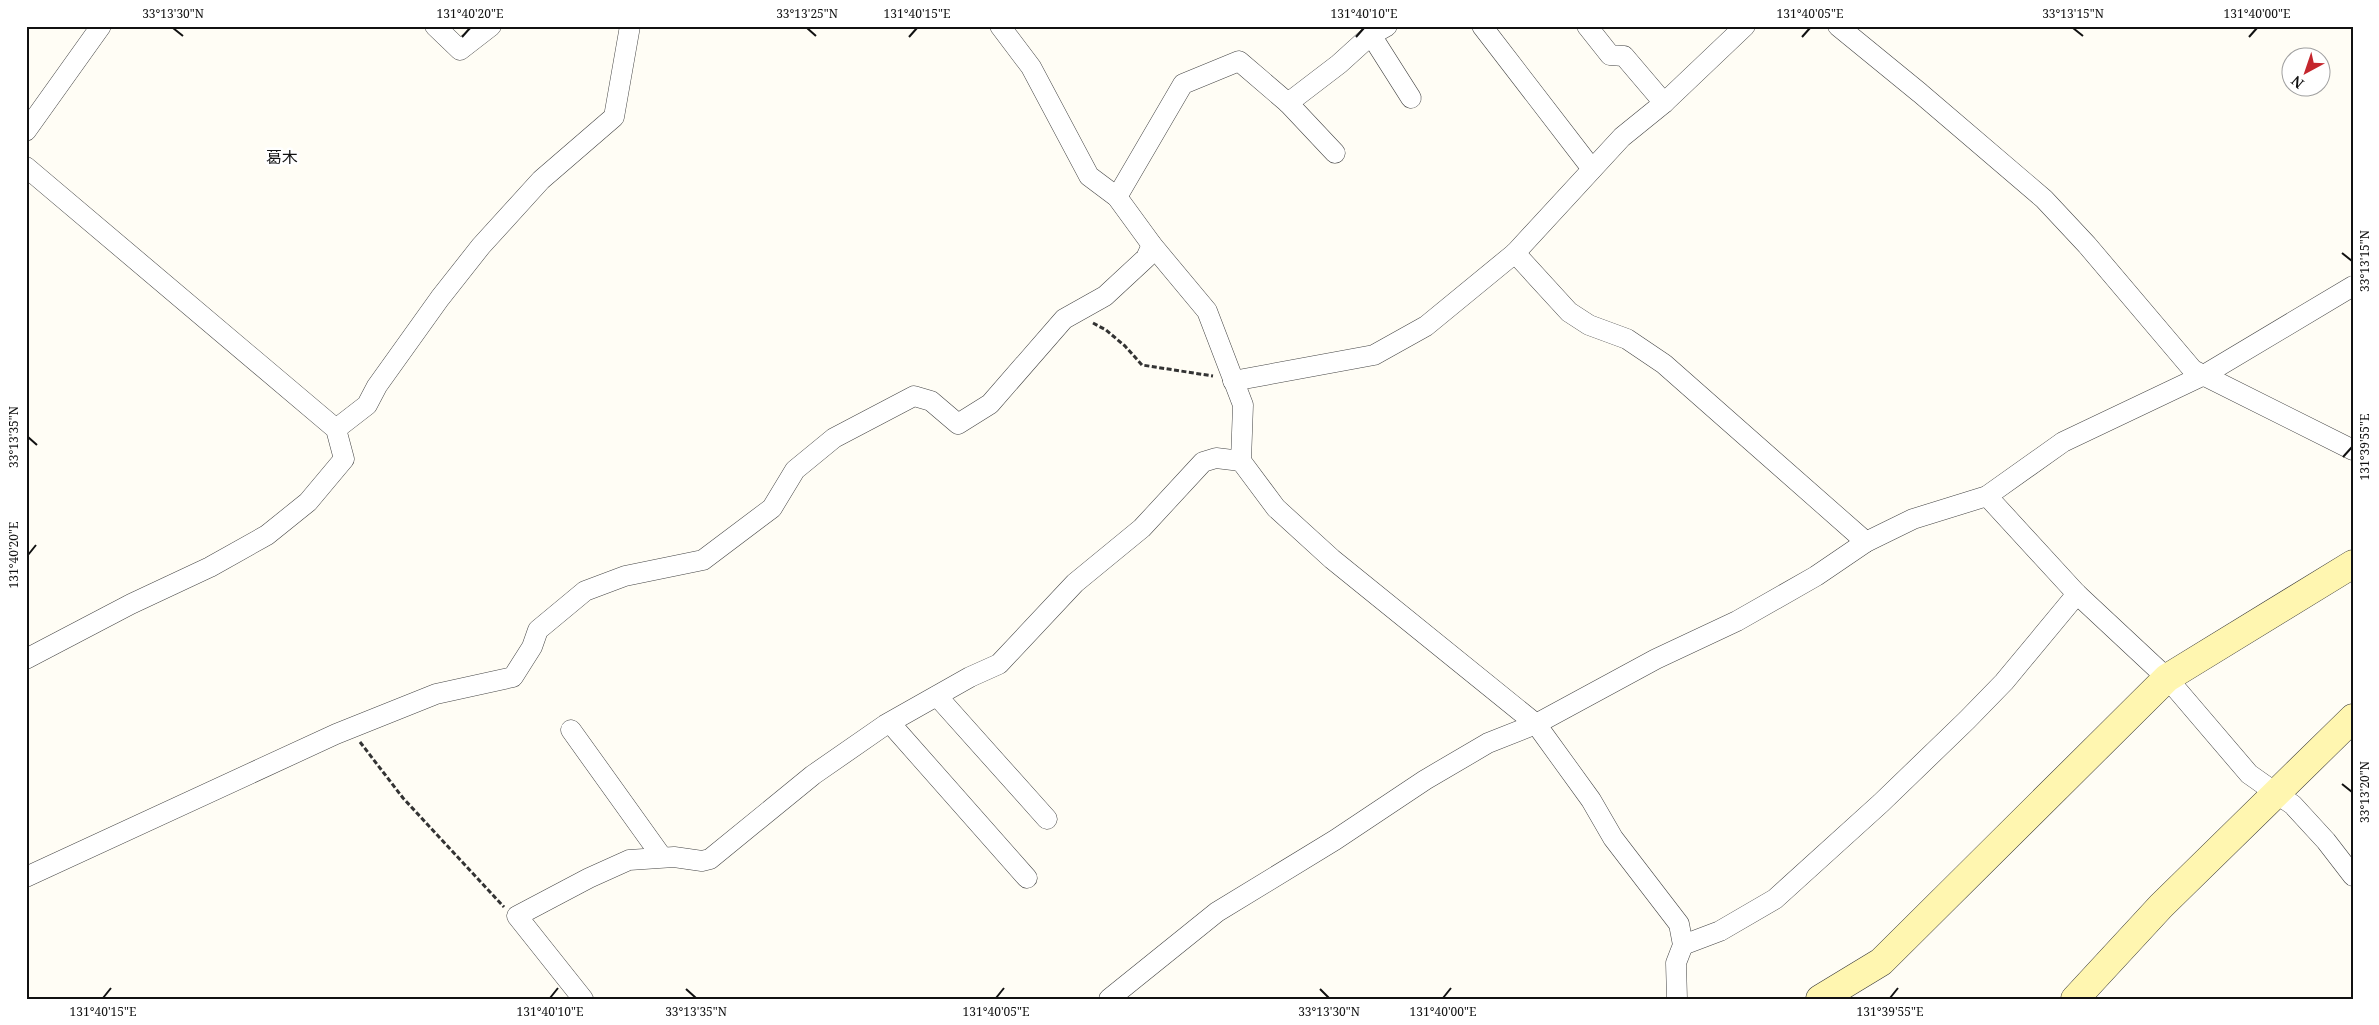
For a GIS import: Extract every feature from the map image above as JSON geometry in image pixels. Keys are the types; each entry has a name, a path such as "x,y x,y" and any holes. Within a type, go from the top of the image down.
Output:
{"street":[{"path":"26,131 101,26"},
{"path":"435,26 460,50 491,26"},
{"path":"336,428 367,405 377,386 428,314 481,246 541,180 582,147 614,117 630,26"},
{"path":"1482,26 1592,169"},
{"path":"1587,26 1610,55 1624,56 1664,103"},
{"path":"1233,381 1374,355 1426,326 1515,253 1622,137 1664,103 1745,26"},
{"path":"1838,26 2044,199 2087,245 2193,370 2353,450"},
{"path":"1008,30 1031,68 1089,176 1117,197 1152,245 1208,311 1243,406 1241,460 1276,508 1332,559 1536,724 1591,800 1613,838 1679,924 1683,945 1676,963 1677,999"},
{"path":"1288,103 1379,30 1411,98"},
{"path":"1117,197 1183,84 1239,61 1288,103 1335,153"},
{"path":"26,167 336,428 344,459 308,502 267,535 26,660"},
{"path":"26,877 349,729 436,694 513,676 532,647 538,630 585,592 625,576 703,560 772,508 795,470 834,438 914,396 931,401 958,424 990,404 1064,319 1105,296 1146,258 1152,245"},
{"path":"1515,253 1570,312 1589,325 1627,339 1664,364 1866,542"},
{"path":"1109,999 1217,912 1335,840 1425,780 1488,743 1536,724 1656,659 1737,621 1816,576 1866,542 1913,519 1987,496 2063,442 2204,375 2353,286"},
{"path":"583,999 517,916 589,878 629,860 662,857 702,861 710,859 813,775 890,723 999,664 1076,583 1142,528 1203,462 1216,458 1241,460"},
{"path":"1987,496 2077,594 2167,678 2249,774 2293,805 2326,841 2353,876"},
{"path":"1820,999 1881,962 2167,678 2353,564"},
{"path":"1683,945 1720,931 1775,899 1882,803 1967,720 2004,682 2077,594"},
{"path":"937,696 1047,819"},
{"path":"2075,999 2161,906 2353,718"},
{"path":"890,723 1027,878"},
{"path":"571,730 662,857"}],"path":[{"path":"1074,314 1106,330 1142,365 1199,372 1233,381"},
{"path":"349,729 403,798 501,905 517,916"}],"district":[{"name":"葛木","path":"282,157"}]}
